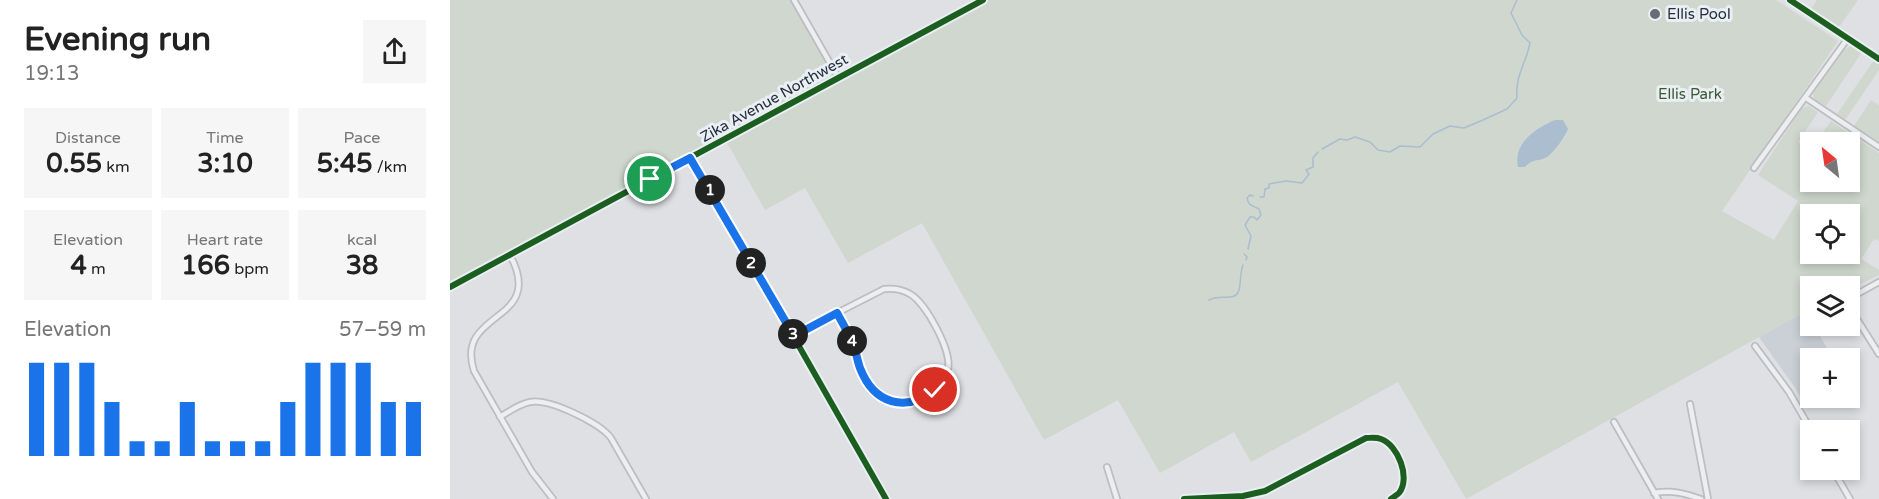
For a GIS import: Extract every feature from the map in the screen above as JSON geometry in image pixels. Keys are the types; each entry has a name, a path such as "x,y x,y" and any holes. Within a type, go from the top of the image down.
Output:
{"street":[{"path":"794,0 838,77"},
{"name":"Zika Avenue Northwest","path":"450,287 983,0"},
{"path":"1790,0 1879,59"},
{"path":"1754,168 1848,38"},
{"path":"1806,98 1879,147"},
{"path":"690,158 886,499"},
{"path":"510,255 520,279 518,291 513,303 481,329 475,337 471,347 471,358 474,371 500,417 532,472 553,499"},
{"path":"1860,292 1879,282"},
{"path":"794,336 875,292 892,289 909,293 925,309 947,351 948,369 941,383 928,395 909,403 889,401 881,397 874,391 861,371 853,343 837,313"},
{"path":"1860,324 1879,354"},
{"path":"1755,346 1789,392 1805,420"},
{"path":"500,417 532,401 544,402 595,424 611,438 646,499"},
{"path":"1690,404 1707,499"},
{"path":"1614,422 1658,499"},
{"path":"1184,499 1243,496 1265,491 1366,438 1378,438 1389,444 1402,468 1403,484 1399,493 1391,499"},
{"path":"1107,467 1117,499"},
{"path":"1839,480 1850,499"},
{"path":"1654,493 1669,490 1683,492 1701,499"}],"shaded area":[{"path":"1800,314 1800,336 1820,336 1827,348 1800,348 1800,397 1796,389 1759,337"}],"green space":[{"name":"Ellis Park","path":"450,0 794,0 838,77 988,0 1776,0 1838,41 1722,211 1774,240 1798,201 1758,175 1801,109 1808,106 1818,112 1805,132 1800,132 1798,142 1800,144 1800,192 1860,192 1860,140 1879,153 1879,241 1874,239 1861,259 1879,270 1879,275 1860,284 1860,276 1800,276 1800,315 1466,499 1398,382 1251,462 1234,432 1160,473 1118,400 1044,440 922,223 848,263 805,188 765,210 725,139 450,287"},
{"path":"1817,0 1858,0 1839,27 1811,9"},
{"path":"1851,46 1862,52 1826,106 1814,99 1813,93 1845,49"},
{"path":"1874,60 1879,63 1879,70 1845,120 1837,114"},
{"path":"1871,100 1879,105 1879,142 1854,126"},
{"path":"1831,121 1848,132 1823,132"}],"water":[{"path":"1555,120 1563,120 1568,129 1556,148 1547,157 1531,162 1525,167 1518,167 1517,158 1522,144 1540,127"}],"waterway":[{"path":"1322,149 1340,139 1347,140 1355,137 1370,142 1378,150 1390,152 1400,146 1420,147 1433,134 1450,126 1464,128 1507,109 1517,98 1519,76 1530,43 1522,35 1511,13 1517,0"},
{"path":"1260,197 1264,197 1265,189 1269,188 1269,184 1286,181 1302,183 1309,174 1306,170 1313,167 1313,158 1318,152"},
{"path":"1248,249 1251,236 1245,225 1250,217 1257,220 1261,215 1259,209 1248,201 1247,198 1250,195 1253,196"},
{"path":"1244,254 1247,257 1246,260"},
{"path":"1209,300 1237,294 1243,265"}],"cycle path":[{"path":"450,287 983,0"},
{"path":"1790,0 1879,59"},
{"path":"690,158 886,499"},
{"path":"1184,499 1243,496 1265,491 1366,438 1381,439 1387,442 1401,463 1404,479 1402,487 1399,493 1391,499"}],"place":[{"name":"Ellis Pool","path":"1655,14"}],"route":[{"path":"650,179 690,158 794,336 837,313 853,343 861,371 874,391 881,397 889,401 909,403 935,390"}]}
